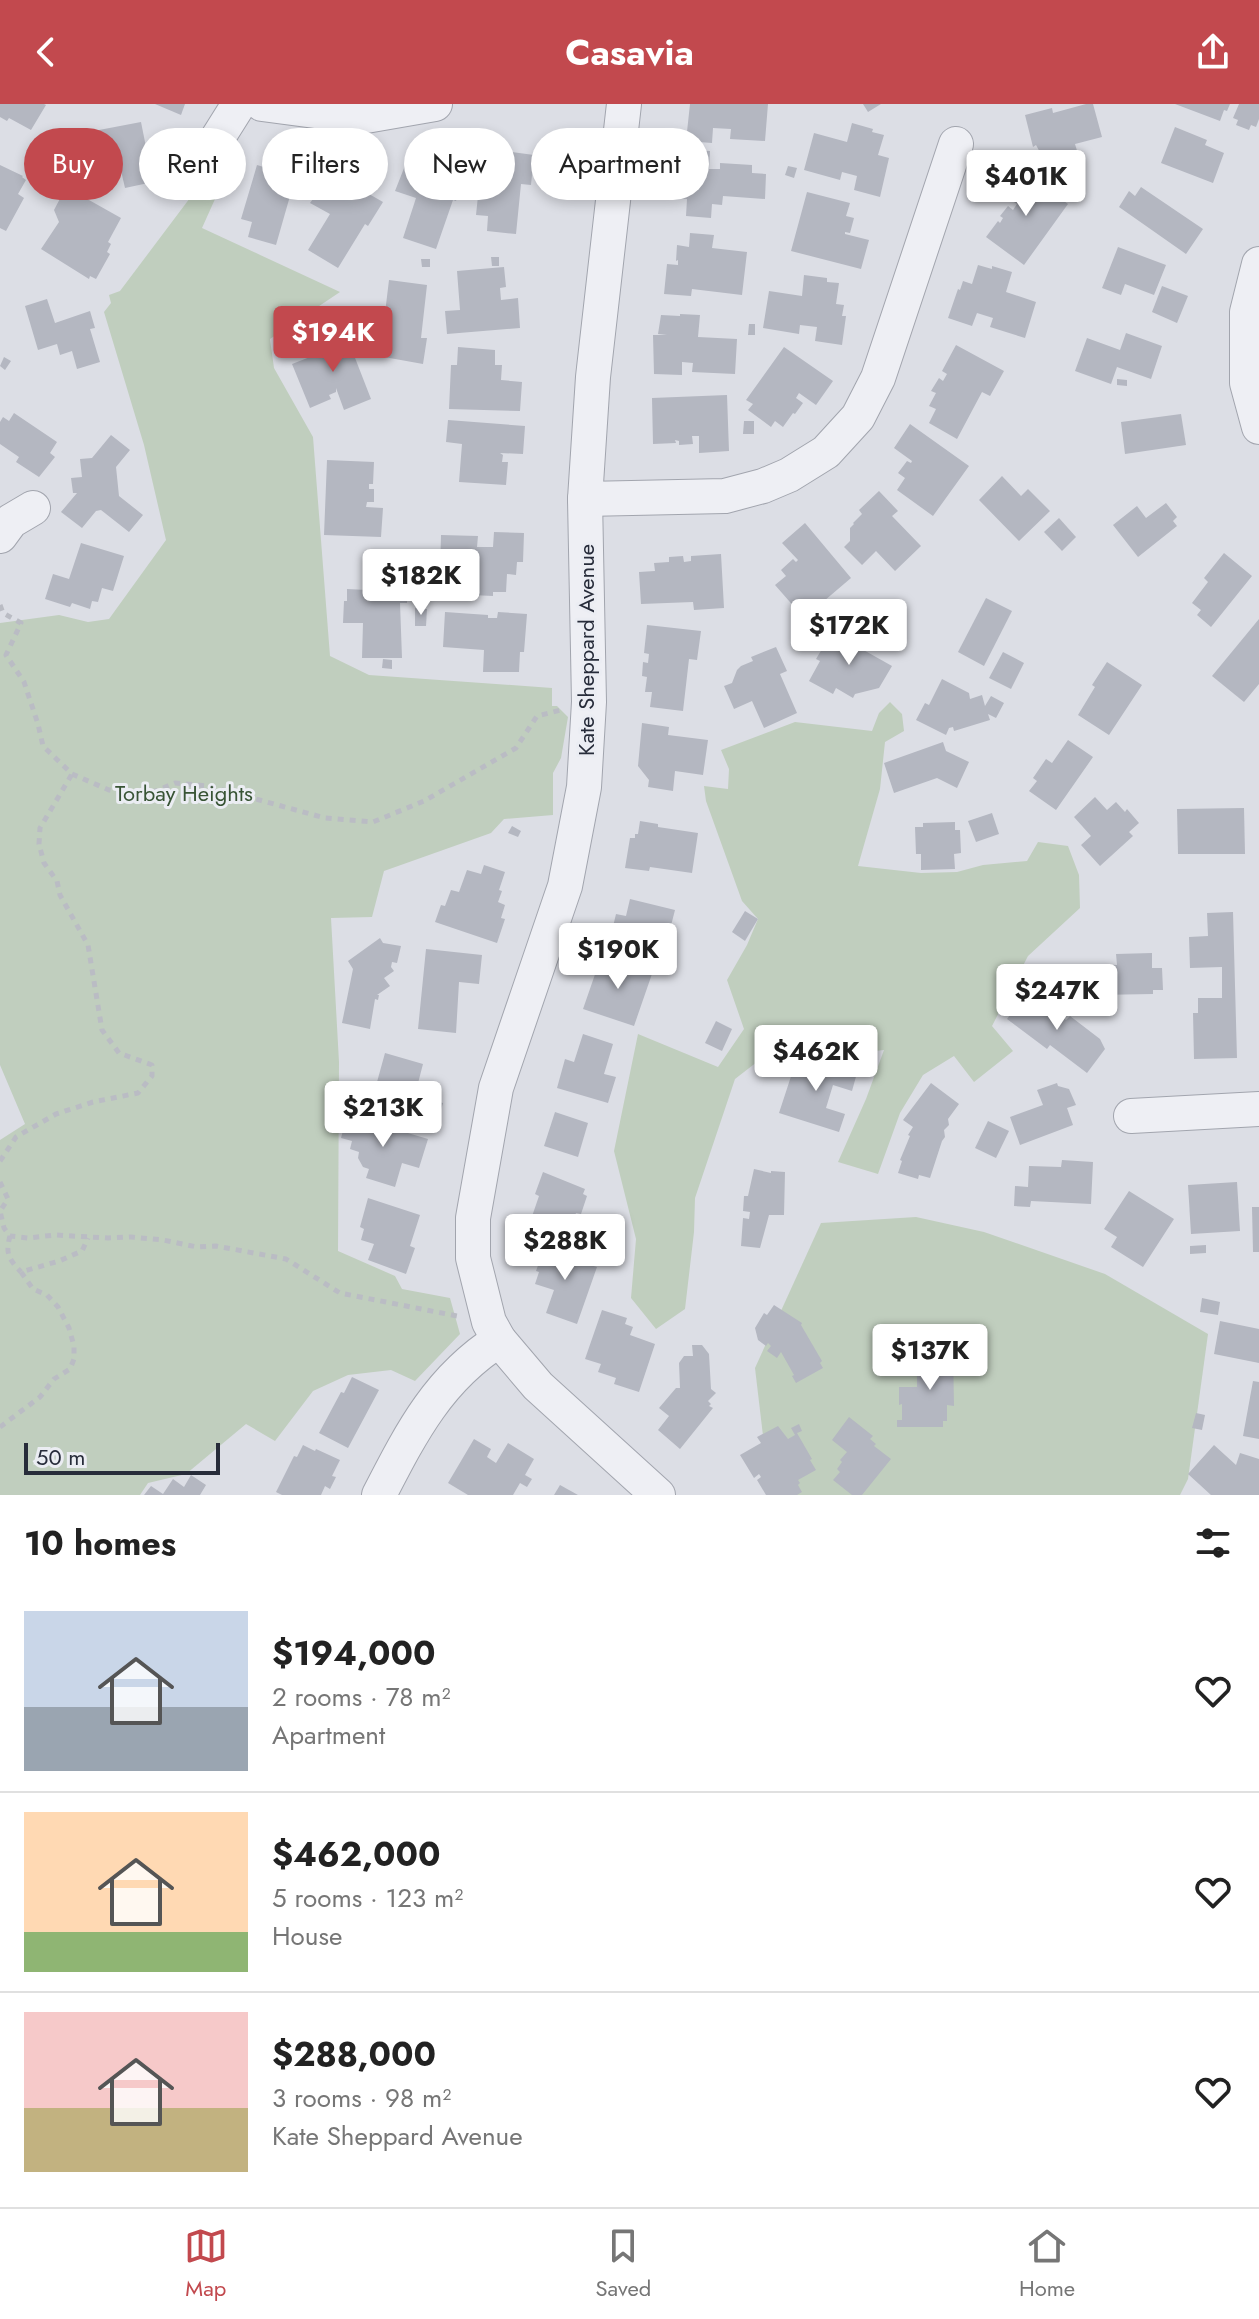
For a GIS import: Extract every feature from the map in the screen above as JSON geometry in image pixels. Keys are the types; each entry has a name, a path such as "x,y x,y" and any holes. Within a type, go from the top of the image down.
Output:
{"street":[{"path":"224,128 239,104"},
{"path":"262,104 360,117 386,115 435,104"},
{"name":"Kate Sheppard Avenue","path":"624,104 593,377 585,499 589,702 584,787 565,886 496,1088 473,1218 473,1258 494,1331 538,1386 658,1495"},
{"path":"585,499 725,496 789,475 826,452 858,417 878,378 956,144"},
{"path":"1259,264 1247,312 1247,383 1259,427"},
{"path":"1,531 18,515 33,508"},
{"path":"1131,1116 1259,1109"},
{"path":"379,1495 421,1417 494,1331"}],"path":[{"path":"0,605 3,613 21,623 6,655 24,682 43,746 72,774 109,790 134,795 175,783 208,786 325,818 373,822 424,801 516,748 537,716 589,702"},
{"path":"0,1161 16,1137 56,1114 93,1102 138,1093 152,1076 152,1065 119,1053 102,1030 88,945 60,895 57,881 44,863 39,844 40,828 72,774"},
{"path":"0,1184 8,1199 0,1211 4,1228 10,1236 163,1240 286,1259 340,1293 494,1331"},
{"path":"0,1427 40,1397 54,1379 70,1369 74,1359 69,1328 58,1307 47,1295 33,1289 11,1261 6,1248 10,1236"},
{"path":"21,1272 82,1251 89,1237"}],"green space":[{"name":"Torbay Heights","path":"188,200 215,200 202,228 340,292 270,339 274,368 313,437 330,656 369,675 552,688 552,706 557,706 568,717 561,758 553,773 553,815 504,819 491,833 384,871 372,917 331,918 339,1062 338,1251 395,1276 402,1289 450,1298 460,1334 415,1381 391,1370 348,1375 313,1391 275,1441 246,1424 186,1474 148,1483 140,1495 0,1495 0,1140 25,1124 0,1065 0,623 59,615 88,622 109,619 166,540 144,445 104,312 111,303 109,295 120,291"},
{"path":"890,702 902,714 904,731 885,742 880,789 858,866 921,873 957,872 983,865 1027,861 1038,842 1068,846 1079,875 1080,908 1028,956 992,1026 1013,1051 974,1082 954,1056 923,1075 900,1113 878,1174 838,1162 884,1050 834,1056 794,1033 735,1079 695,1198 685,1309 656,1329 631,1298 636,1239 614,1151 638,1034 718,1067 744,1029 727,980 758,919 742,901 706,801 704,786 728,789 729,769 721,750 795,722 872,731 879,713"},
{"path":"916,1217 984,1232 1105,1274 1208,1334 1188,1479 1180,1495 770,1495 755,1368 821,1223"}],"building":[{"path":"0,104 46,105 32,128 0,117"},
{"path":"155,104 185,104 181,115"},
{"path":"690,104 768,104 765,141 730,139 731,129 713,128 712,143 709,143 709,128 687,128"},
{"path":"863,104 881,104 868,112"},
{"path":"1093,104 1102,137 1075,144 1081,164 1056,171 1054,163 1042,156 1036,145 1033,147 1025,115 1052,108 1053,113"},
{"path":"1175,104 1230,104 1220,121"},
{"path":"1239,104 1259,104 1256,127 1251,125 1249,130 1236,125 1238,120 1233,118"},
{"path":"141,122 139,185 125,188 123,128 110,128"},
{"path":"852,123 884,135 878,155 889,158 880,197 854,190 857,176 842,172 840,180 804,170 814,133 847,142"},
{"path":"1175,127 1207,140 1205,145 1224,153 1213,183 1161,163"},
{"path":"515,152 531,155 531,185 521,184 516,234 487,231 488,216 476,215 478,200 515,200"},
{"path":"720,163 752,165 752,173 766,174 765,199 723,196 722,205 712,204 711,218 686,216 687,200 709,200 709,169 720,169"},
{"path":"0,165 23,176 24,184 18,194 24,198 6,231 0,228"},
{"path":"257,165 262,166 262,200 289,200 276,245 248,237 252,222 241,219"},
{"path":"788,166 797,168 794,178 785,175"},
{"path":"404,168 404,194 395,191"},
{"path":"1021,170 1068,204 1024,265 986,237 998,221 1000,223 1003,218 1000,216 1008,206 1013,210 1017,204 1003,195"},
{"path":"1141,187 1203,229 1186,254 1119,207 1129,191 1135,196"},
{"path":"807,192 850,203 846,216 854,218 850,233 845,234 869,240 861,269 791,251"},
{"path":"59,200 89,200 121,218 108,242 111,244 107,252 110,254 96,279 90,276 89,279 41,249 59,222 54,210"},
{"path":"312,200 383,202 368,226 365,224 338,268 308,250 330,214 310,203"},
{"path":"415,200 453,200 436,249 403,238"},
{"path":"690,233 714,235 712,248 747,252 742,295 692,289 691,296 664,294 667,264 678,265 677,245 689,247"},
{"path":"1118,247 1166,265 1154,295 1125,284 1121,295 1102,288"},
{"path":"491,257 499,257 499,266 492,266"},
{"path":"421,259 430,259 430,267 422,267"},
{"path":"978,265 1012,272 1006,292 1036,302 1025,338 990,327 993,318 977,313 972,326 948,318 958,289 963,281 972,284"},
{"path":"504,267 506,287 500,288 501,300 518,298 520,328 447,334 445,311 460,310 457,271"},
{"path":"804,275 839,283 836,304 844,305 842,316 846,316 842,345 815,341 817,327 800,325 799,334 763,328 769,291 802,296"},
{"path":"389,280 427,285 421,338 427,338 423,364 384,357 385,348 365,346 365,311 385,313"},
{"path":"1162,286 1188,296 1177,323 1152,312"},
{"path":"47,299 55,323 90,311 95,328 90,329 100,362 77,369 72,351 60,355 57,344 38,350 25,306"},
{"path":"661,315 700,315 698,337 737,339 735,374 692,372 693,363 682,362 682,375 654,374 653,335 667,335 658,334"},
{"path":"749,324 755,324 755,335 748,335"},
{"path":"343,327 371,399 344,410 336,388 336,392 329,395 331,399 310,408 292,364 328,350 322,335"},
{"path":"1126,333 1162,346 1151,379 1117,367 1111,384 1075,371 1087,338 1120,350"},
{"path":"956,345 1004,371 990,396 982,392 957,439 929,423 936,409 929,406 936,393 931,391 939,378 943,381 947,374 942,371"},
{"path":"458,347 495,350 495,365 502,365 501,380 522,382 520,411 449,409 451,365 457,365"},
{"path":"784,347 833,381 816,405 799,393 796,398 803,403 795,414 783,427 775,421 771,427 748,410 753,404 746,400"},
{"path":"4,357 11,361 5,370 0,366"},
{"path":"1117,379 1127,380 1127,386 1117,385"},
{"path":"727,395 729,451 699,453 699,436 692,436 693,444 679,445 679,441 675,440 676,443 653,444 652,398"},
{"path":"14,413 57,442 50,453 55,457 39,477 16,462 19,457 0,444 0,422 3,417 9,421"},
{"path":"1181,414 1186,445 1125,454 1121,422"},
{"path":"448,420 525,426 523,454 500,453 503,455 502,462 508,462 506,485 459,482 462,444 446,442"},
{"path":"744,421 754,421 754,434 743,434"},
{"path":"910,424 969,466 933,516 897,490 905,478 898,473 907,461 912,461 894,448"},
{"path":"111,435 130,450 116,467 119,496 143,515 129,532 101,510 96,511 82,528 61,512 77,493 73,493 71,478 82,477 80,459 92,458"},
{"path":"327,460 374,462 373,484 369,484 369,489 374,489 374,502 367,502 366,507 383,508 381,537 324,535"},
{"path":"1002,476 1021,496 1028,489 1050,511 1019,541 979,500"},
{"path":"879,491 898,511 892,516 921,546 895,571 876,551 862,565 844,547 850,541 850,528 862,514 859,510"},
{"path":"1166,503 1177,517 1173,521 1177,526 1138,557 1113,525 1137,506 1146,518"},
{"path":"1059,518 1076,537 1062,551 1044,532"},
{"path":"805,523 851,578 804,618 775,585 786,576 781,570 793,559 798,560 782,543"},
{"path":"494,532 524,533 523,562 517,562 516,575 507,574 506,592 493,592 493,596 472,595 473,575 440,573 441,535 478,536 477,547 493,547"},
{"path":"81,543 124,556 113,591 102,588 98,602 92,601 90,609 45,599 53,574 69,579"},
{"path":"1224,553 1252,576 1211,627 1197,615 1201,610 1192,603 1208,582 1204,578"},
{"path":"721,554 724,608 694,610 693,602 641,604 639,572 655,571 654,563 669,562 669,557 683,556 684,562 691,561 691,556"},
{"path":"408,578 407,603 400,603 402,658 362,658 363,623 343,623 347,589 367,590 367,580"},
{"path":"986,598 1012,611 984,666 958,652"},
{"path":"415,608 427,609 426,626 415,626"},
{"path":"445,612 488,615 488,618 497,618 498,612 527,614 519,672 483,672 484,650 443,647"},
{"path":"1259,619 1259,684 1244,702 1212,676"},
{"path":"647,625 701,631 697,660 689,659 683,711 650,707 652,692 645,692 647,677 642,676 643,662 648,663 649,654 644,653"},
{"path":"840,627 865,641 860,648 892,666 879,688 855,694 853,698 836,688 833,694 809,681 820,661 816,659 825,644 829,646"},
{"path":"776,647 787,671 780,674 797,713 764,728 752,701 734,709 724,686 732,683 741,666 753,661 751,657"},
{"path":"1003,652 1024,663 1011,689 989,678"},
{"path":"383,659 392,660 392,669 382,668"},
{"path":"1107,662 1142,685 1109,735 1078,715"},
{"path":"942,679 969,693 970,699 982,695 985,706 991,696 1004,703 996,718 988,714 990,720 954,731 953,727 949,728 946,735 916,720 925,703 929,705"},
{"path":"642,723 669,727 668,735 708,740 703,775 675,771 673,791 648,787 649,780 638,766"},
{"path":"1068,740 1093,757 1056,810 1029,791 1037,781 1033,778 1046,759 1052,763"},
{"path":"943,742 946,751 969,762 957,788 937,778 894,793 884,763"},
{"path":"1095,797 1107,810 1116,802 1139,823 1129,832 1133,836 1100,866 1081,845 1091,836 1074,817"},
{"path":"1244,808 1245,854 1178,854 1177,809"},
{"path":"992,813 999,834 976,842 968,821"},
{"path":"640,821 698,833 692,873 650,867 649,871 625,868 630,838 638,834"},
{"path":"955,822 955,830 960,830 961,853 954,854 955,869 921,870 921,854 916,854 915,827 923,827 923,823"},
{"path":"512,826 521,831 518,837 508,833"},
{"path":"484,865 505,872 498,902 505,905 501,918 505,919 497,943 435,922 451,890 459,892 467,870 481,874"},
{"path":"630,899 675,910 664,953 610,939 616,914 626,916"},
{"path":"745,911 758,919 745,941 732,932"},
{"path":"1233,912 1237,1058 1194,1059 1193,1013 1198,1013 1198,998 1222,998 1222,967 1190,968 1189,937 1208,936 1207,913"},
{"path":"380,938 383,943 401,946 397,963 392,962 394,971 384,978 390,986 377,995 378,1000 375,999 370,1029 342,1023 353,969 348,961"},
{"path":"426,949 482,955 479,984 459,982 456,1033 418,1029"},
{"path":"1152,953 1152,968 1162,968 1163,990 1153,990 1153,994 1097,995 1096,966 1117,965 1116,954"},
{"path":"601,957 653,971 634,1026 583,1009"},
{"path":"1028,991 1066,1020 1070,1016 1100,1039 1105,1049 1087,1073 1050,1045 1047,1049 1007,1019"},
{"path":"716,1021 732,1029 722,1051 705,1043"},
{"path":"583,1034 613,1044 604,1074 616,1077 608,1103 557,1088 565,1059 574,1062"},
{"path":"385,1053 423,1064 417,1087 423,1088 420,1097 443,1103 435,1130 369,1111"},
{"path":"798,1055 857,1073 852,1091 833,1085 826,1108 845,1114 839,1132 779,1113"},
{"path":"931,1083 959,1104 948,1119 949,1125 944,1130 945,1137 930,1178 919,1175 918,1179 898,1173 913,1127 903,1120"},
{"path":"1057,1083 1069,1089 1076,1105 1067,1108 1073,1125 1020,1145 1010,1117 1043,1105 1037,1090"},
{"path":"555,1112 588,1123 578,1157 544,1146"},
{"path":"347,1115 428,1139 419,1168 402,1163 395,1187 366,1178 369,1169 363,1167 358,1158 359,1152 350,1149 352,1141 341,1138"},
{"path":"988,1121 1009,1131 996,1158 975,1148"},
{"path":"1062,1160 1093,1162 1091,1204 1031,1201 1030,1207 1014,1206 1015,1186 1028,1187 1029,1166 1061,1167"},
{"path":"754,1169 785,1172 784,1215 769,1215 760,1248 741,1246 743,1218 749,1219 750,1212 743,1211 744,1196 748,1196"},
{"path":"543,1172 585,1189 583,1194 587,1196 581,1214 576,1213 569,1233 556,1228 553,1237 528,1228"},
{"path":"1237,1182 1240,1231 1191,1234 1188,1185"},
{"path":"1129,1191 1174,1219 1143,1267 1111,1247 1117,1237 1104,1229"},
{"path":"368,1198 420,1215 410,1246 415,1248 406,1274 368,1260 374,1244 361,1240 364,1229 360,1227"},
{"path":"1252,1207 1259,1207 1259,1252 1253,1252"},
{"path":"546,1243 582,1255 580,1262 597,1267 577,1324 546,1313 554,1290 535,1284 539,1272 536,1271"},
{"path":"1206,1245 1206,1253 1190,1254 1190,1246"},
{"path":"1202,1298 1220,1302 1218,1315 1200,1312"},
{"path":"774,1305 802,1323 822,1361 823,1368 796,1383 781,1352 777,1358 767,1351 771,1346 768,1343 766,1346 758,1340 755,1328 764,1313 767,1315"},
{"path":"602,1310 627,1318 625,1324 633,1327 630,1335 655,1344 639,1392 614,1384 616,1378 598,1372 601,1364 585,1359"},
{"path":"1220,1321 1259,1329 1259,1363 1214,1354"},
{"path":"692,1345 702,1345 709,1354 711,1389 716,1393 708,1401 713,1408 680,1449 658,1430 669,1416 659,1408 676,1388 680,1388 679,1363 684,1356 693,1356"},
{"path":"925,1349 953,1349 954,1406 947,1405 947,1421 943,1421 943,1427 897,1427 897,1420 902,1420 899,1387 917,1387 917,1372 925,1372"},
{"path":"352,1377 379,1390 348,1448 319,1433"},
{"path":"1253,1381 1259,1382 1259,1439 1243,1436"},
{"path":"1196,1413 1205,1415 1202,1430 1192,1428"},
{"path":"849,1417 873,1436 870,1439 876,1444 874,1446 891,1459 862,1495 852,1495 833,1480 840,1472 837,1469 842,1462 840,1460 847,1452 832,1440"},
{"path":"799,1424 802,1431 797,1433 816,1470 798,1480 802,1492 797,1495 766,1495 757,1480 761,1477 759,1474 754,1478 740,1455 761,1443 757,1437 778,1426 788,1439 795,1435 791,1428"},
{"path":"474,1439 491,1449 487,1457 496,1463 508,1443 534,1459 525,1475 532,1479 527,1487 520,1483 513,1495 468,1495 448,1483"},
{"path":"303,1445 340,1460 332,1476 336,1477 330,1489 325,1486 321,1495 282,1495 276,1492"},
{"path":"1214,1445 1236,1465 1240,1453 1259,1459 1259,1495 1211,1495 1188,1474"},
{"path":"191,1475 206,1485 200,1495 144,1495 151,1486 163,1494 173,1479 184,1487"},
{"path":"560,1485 578,1495 554,1495"}]}
